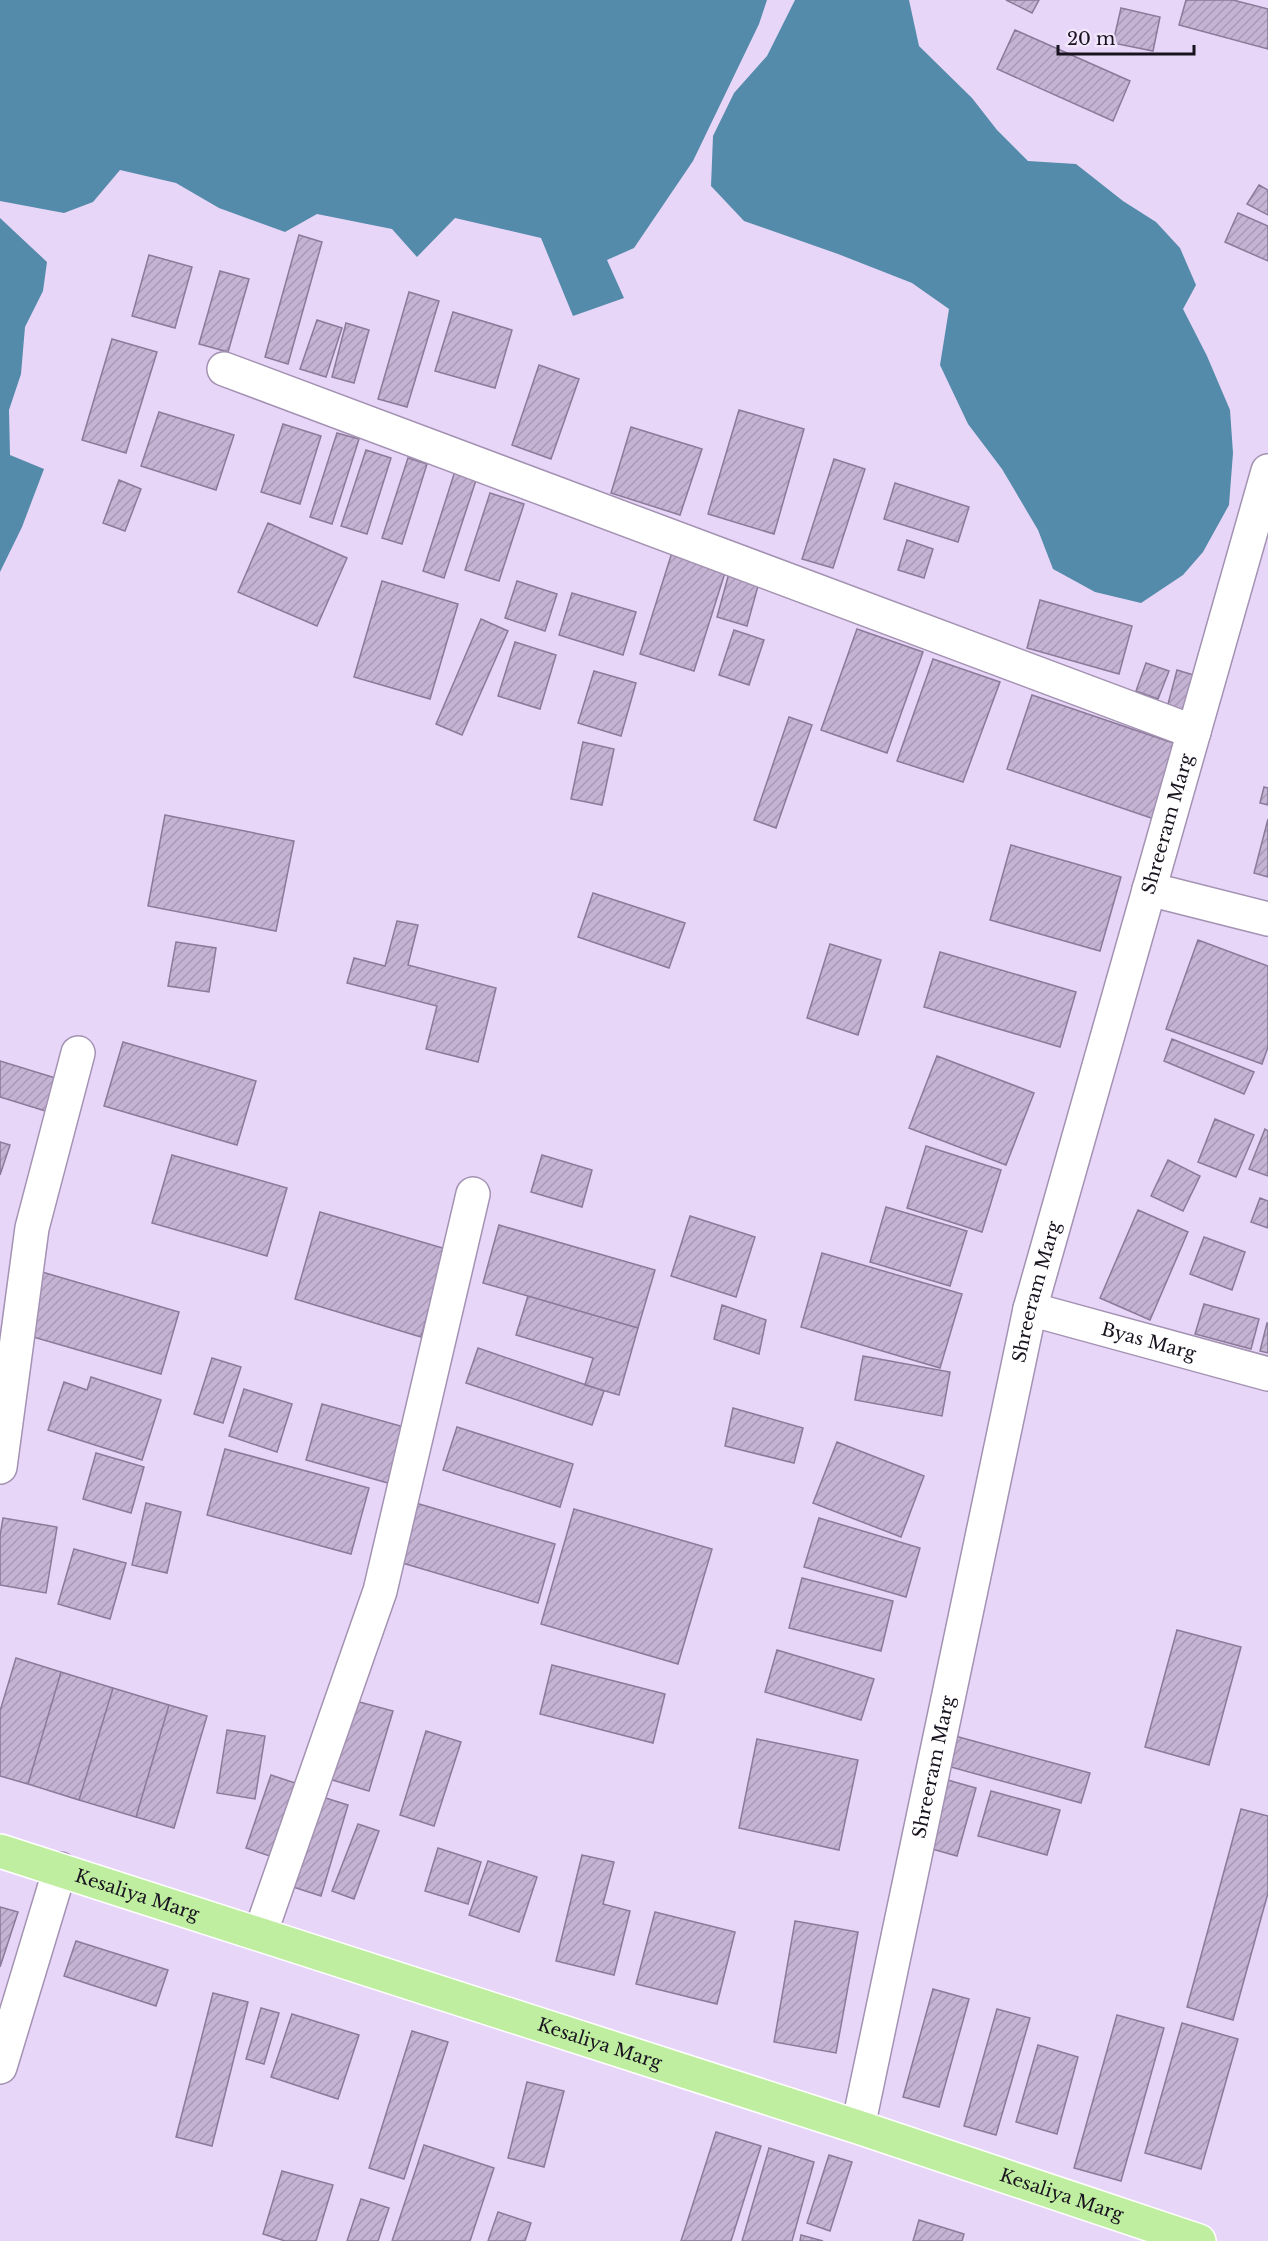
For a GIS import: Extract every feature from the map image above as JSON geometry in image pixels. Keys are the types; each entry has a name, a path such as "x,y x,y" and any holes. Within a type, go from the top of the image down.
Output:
{"main road":[{"name":"Kesaliya Marg","path":"0,1851 858,2127 1199,2241"}],"street":[{"path":"224,369 1194,732"},
{"name":"Shreeram Marg","path":"858,2127 1030,1309 1268,471"},
{"path":"1149,889 1268,919"},
{"path":"0,1467 32,1228 78,1053"},
{"path":"260,1934 380,1591 473,1194"},
{"name":"Byas Marg","path":"1030,1309 1268,1374"},
{"path":"0,2067 60,1869"}],"water":[{"path":"0,0 767,0 759,24 693,161 634,248 607,260 624,298 573,316 541,238 455,218 417,257 392,229 317,214 285,232 219,208 176,183 120,170 93,202 64,213 0,201"},
{"path":"795,0 909,0 919,46 972,98 997,130 1028,161 1076,164 1123,201 1156,222 1180,248 1196,285 1183,309 1207,356 1230,410 1233,453 1229,505 1203,552 1183,575 1141,603 1095,592 1053,569 1038,530 1002,469 968,424 940,365 949,309 912,283 744,221 711,186 713,136 734,93 767,56"},
{"path":"0,218 47,262 43,291 25,327 21,374 9,410 10,455 44,469 22,527 0,572"}],"building":[{"path":"1006,0 1039,0 1032,13"},
{"path":"1186,0 1233,0 1268,9 1268,49 1179,25"},
{"path":"1121,8 1160,17 1153,51 1113,43"},
{"path":"1015,30 1130,81 1113,121 997,69"},
{"path":"1259,185 1268,190 1268,215 1247,204"},
{"path":"1238,213 1268,226 1268,261 1225,242"},
{"path":"299,235 322,242 288,364 265,357"},
{"path":"149,255 192,267 175,328 132,316"},
{"path":"220,271 249,279 228,352 199,344"},
{"path":"409,292 439,301 407,407 378,399"},
{"path":"453,312 512,330 495,388 435,371"},
{"path":"317,320 342,328 326,377 300,369"},
{"path":"346,323 369,330 354,383 332,377"},
{"path":"112,339 157,352 126,453 82,440"},
{"path":"539,365 579,379 551,459 512,445"},
{"path":"739,410 804,429 774,534 708,514"},
{"path":"159,412 234,435 216,490 141,466"},
{"path":"283,424 321,436 300,504 261,492"},
{"path":"631,427 702,449 680,515 611,493"},
{"path":"337,433 359,439 332,524 310,517"},
{"path":"366,450 391,458 367,534 341,526"},
{"path":"408,458 427,464 402,544 382,538"},
{"path":"834,459 865,469 833,568 802,559"},
{"path":"456,468 478,474 444,578 423,571"},
{"path":"119,480 141,489 125,531 103,523"},
{"path":"895,483 969,507 958,542 884,519"},
{"path":"490,493 524,504 499,581 465,570"},
{"path":"268,523 347,558 317,626 238,592"},
{"path":"907,540 933,549 924,578 898,570"},
{"path":"674,546 728,563 694,671 640,654"},
{"path":"731,566 761,575 747,626 717,617"},
{"path":"382,581 458,604 430,699 354,677"},
{"path":"517,581 557,594 545,631 505,618"},
{"path":"572,593 636,612 623,655 559,635"},
{"path":"1040,600 1132,626 1119,674 1027,648"},
{"path":"481,619 508,631 462,735 436,724"},
{"path":"857,629 923,652 887,753 821,730"},
{"path":"734,630 764,640 749,685 719,675"},
{"path":"515,642 556,655 540,709 498,696"},
{"path":"933,659 1000,682 963,782 897,761"},
{"path":"1146,663 1169,671 1158,699 1136,691"},
{"path":"1177,670 1197,676 1187,713 1167,708"},
{"path":"594,671 636,683 621,736 578,723"},
{"path":"1032,695 1185,747 1160,821 1007,769"},
{"path":"789,717 812,725 776,828 754,820"},
{"path":"583,742 614,749 602,805 571,799"},
{"path":"1264,787 1268,788 1268,805 1260,803"},
{"path":"165,815 294,841 276,931 148,906"},
{"path":"1268,819 1268,877 1254,873"},
{"path":"1011,845 1121,877 1100,951 990,920"},
{"path":"593,893 685,923 669,968 578,937"},
{"path":"397,921 418,925 408,965 496,988 478,1062 426,1049 437,1006 347,983 354,958 385,966"},
{"path":"1198,940 1268,966 1268,1047 1262,1064 1166,1029"},
{"path":"176,942 216,948 209,992 168,986"},
{"path":"830,944 881,960 858,1035 807,1018"},
{"path":"940,952 1076,992 1060,1047 924,1007"},
{"path":"1172,1039 1254,1072 1244,1094 1164,1061"},
{"path":"123,1042 256,1081 237,1145 104,1106"},
{"path":"937,1056 1034,1093 1006,1165 909,1128"},
{"path":"0,1061 62,1080 52,1113 0,1097"},
{"path":"1215,1119 1254,1135 1236,1177 1198,1162"},
{"path":"1265,1129 1268,1131 1268,1176 1249,1169"},
{"path":"0,1142 10,1145 0,1175"},
{"path":"926,1146 1001,1170 982,1232 907,1208"},
{"path":"172,1155 287,1188 267,1256 152,1223"},
{"path":"542,1155 592,1170 582,1207 531,1192"},
{"path":"1168,1160 1200,1176 1183,1211 1151,1196"},
{"path":"1260,1198 1268,1201 1268,1228 1251,1222"},
{"path":"886,1207 967,1231 950,1286 870,1262"},
{"path":"1138,1210 1188,1232 1150,1320 1100,1298"},
{"path":"320,1212 446,1249 421,1337 295,1299"},
{"path":"690,1216 755,1237 736,1297 671,1276"},
{"path":"499,1225 655,1270 638,1328 483,1283"},
{"path":"1204,1237 1245,1252 1232,1290 1190,1274"},
{"path":"822,1253 962,1294 940,1368 801,1327"},
{"path":"42,1272 179,1312 161,1374 23,1334"},
{"path":"528,1296 638,1328 619,1395 585,1385 593,1358 516,1335"},
{"path":"1204,1304 1259,1319 1251,1349 1195,1334"},
{"path":"722,1305 766,1320 759,1354 714,1339"},
{"path":"1268,1323 1268,1353 1260,1351"},
{"path":"478,1348 604,1391 592,1425 466,1383"},
{"path":"863,1356 950,1372 942,1416 855,1400"},
{"path":"212,1358 241,1367 223,1423 194,1414"},
{"path":"91,1377 161,1400 142,1460 48,1430 64,1382 87,1390"},
{"path":"244,1389 292,1404 277,1452 229,1436"},
{"path":"322,1404 404,1427 388,1483 306,1460"},
{"path":"733,1408 803,1428 794,1463 725,1446"},
{"path":"457,1427 573,1464 560,1507 443,1470"},
{"path":"837,1442 924,1476 901,1537 813,1503"},
{"path":"225,1449 369,1488 351,1554 207,1515"},
{"path":"96,1453 144,1467 131,1513 83,1499"},
{"path":"409,1501 555,1544 538,1603 392,1560"},
{"path":"146,1503 181,1512 167,1573 132,1565"},
{"path":"574,1509 712,1549 678,1664 541,1624"},
{"path":"3,1518 57,1527 46,1593 0,1585 0,1536"},
{"path":"819,1518 920,1548 906,1597 804,1567"},
{"path":"74,1549 126,1563 110,1619 58,1604"},
{"path":"802,1578 893,1601 881,1651 789,1628"},
{"path":"1177,1630 1241,1647 1209,1765 1145,1747"},
{"path":"777,1650 874,1679 861,1720 765,1692"},
{"path":"16,1658 61,1672 28,1784 0,1776 0,1711"},
{"path":"552,1665 665,1694 653,1743 540,1714"},
{"path":"61,1672 113,1688 79,1800 28,1784"},
{"path":"113,1688 169,1705 136,1817 79,1800"},
{"path":"352,1700 393,1711 369,1791 329,1779"},
{"path":"169,1705 207,1716 174,1828 136,1817"},
{"path":"227,1730 265,1736 255,1799 217,1793"},
{"path":"426,1731 461,1742 434,1826 400,1815"},
{"path":"948,1734 1090,1773 1081,1803 940,1764"},
{"path":"757,1739 858,1760 839,1850 739,1828"},
{"path":"271,1775 307,1787 282,1860 246,1848"},
{"path":"944,1779 976,1788 957,1856 925,1847"},
{"path":"991,1791 1060,1810 1047,1855 978,1836"},
{"path":"316,1795 348,1805 321,1896 290,1886"},
{"path":"1241,1809 1268,1816 1268,1893 1233,2020 1187,2007"},
{"path":"358,1824 379,1831 354,1899 332,1891"},
{"path":"438,1848 481,1862 468,1904 425,1891"},
{"path":"582,1855 614,1862 603,1904 630,1911 614,1975 556,1961"},
{"path":"488,1861 537,1877 519,1932 469,1915"},
{"path":"0,1907 18,1912 0,1967"},
{"path":"655,1912 735,1932 717,2004 636,1984"},
{"path":"795,1921 858,1932 836,2053 774,2042"},
{"path":"76,1941 168,1970 156,2006 64,1976"},
{"path":"933,1989 969,1999 939,2107 903,2097"},
{"path":"213,1993 248,2002 212,2146 176,2137"},
{"path":"261,2008 279,2013 264,2064 246,2059"},
{"path":"997,2009 1030,2018 996,2135 964,2126"},
{"path":"292,2014 359,2035 338,2099 271,2077"},
{"path":"1117,2015 1164,2028 1121,2181 1074,2168"},
{"path":"1182,2023 1238,2039 1201,2169 1145,2153"},
{"path":"412,2031 448,2042 404,2179 369,2168"},
{"path":"1038,2045 1078,2057 1057,2134 1016,2122"},
{"path":"527,2082 564,2091 544,2167 508,2158"},
{"path":"716,2132 761,2146 731,2241 681,2241"},
{"path":"424,2145 494,2168 470,2241 392,2241"},
{"path":"769,2148 814,2162 792,2241 742,2241"},
{"path":"829,2155 852,2162 830,2231 807,2223"},
{"path":"282,2171 333,2185 316,2241 285,2241 263,2234"},
{"path":"361,2199 389,2208 378,2241 347,2241"},
{"path":"498,2212 531,2223 525,2241 488,2241"},
{"path":"919,2220 964,2234 962,2241 913,2241"},
{"path":"801,2235 823,2241 800,2241"}]}
